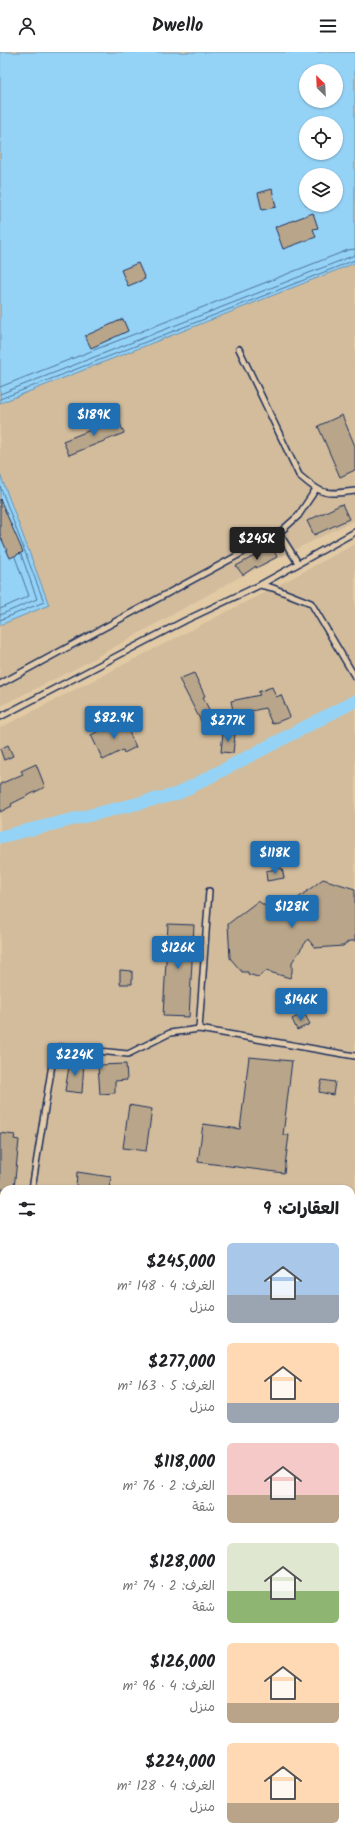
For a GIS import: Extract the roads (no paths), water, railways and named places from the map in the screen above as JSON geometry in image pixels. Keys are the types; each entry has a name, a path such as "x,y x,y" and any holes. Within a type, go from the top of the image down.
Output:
{"lane":[{"path":"239,349 299,475 316,490 331,494 355,491"},
{"path":"0,684 279,533 298,516 316,490"},
{"path":"0,717 186,620 260,585 355,532"},
{"path":"279,533 298,563"},
{"path":"260,585 274,588 311,603 355,677"},
{"path":"199,1029 209,891"},
{"path":"33,1185 54,1052 60,1047 128,1054 170,1033 199,1029 261,1041 355,1056"}],"water":[{"path":"0,52 355,52 355,263 0,403"},
{"path":"0,474 49,605 0,625"}],"waterway":[{"path":"0,837 177,794 355,701"}]}
